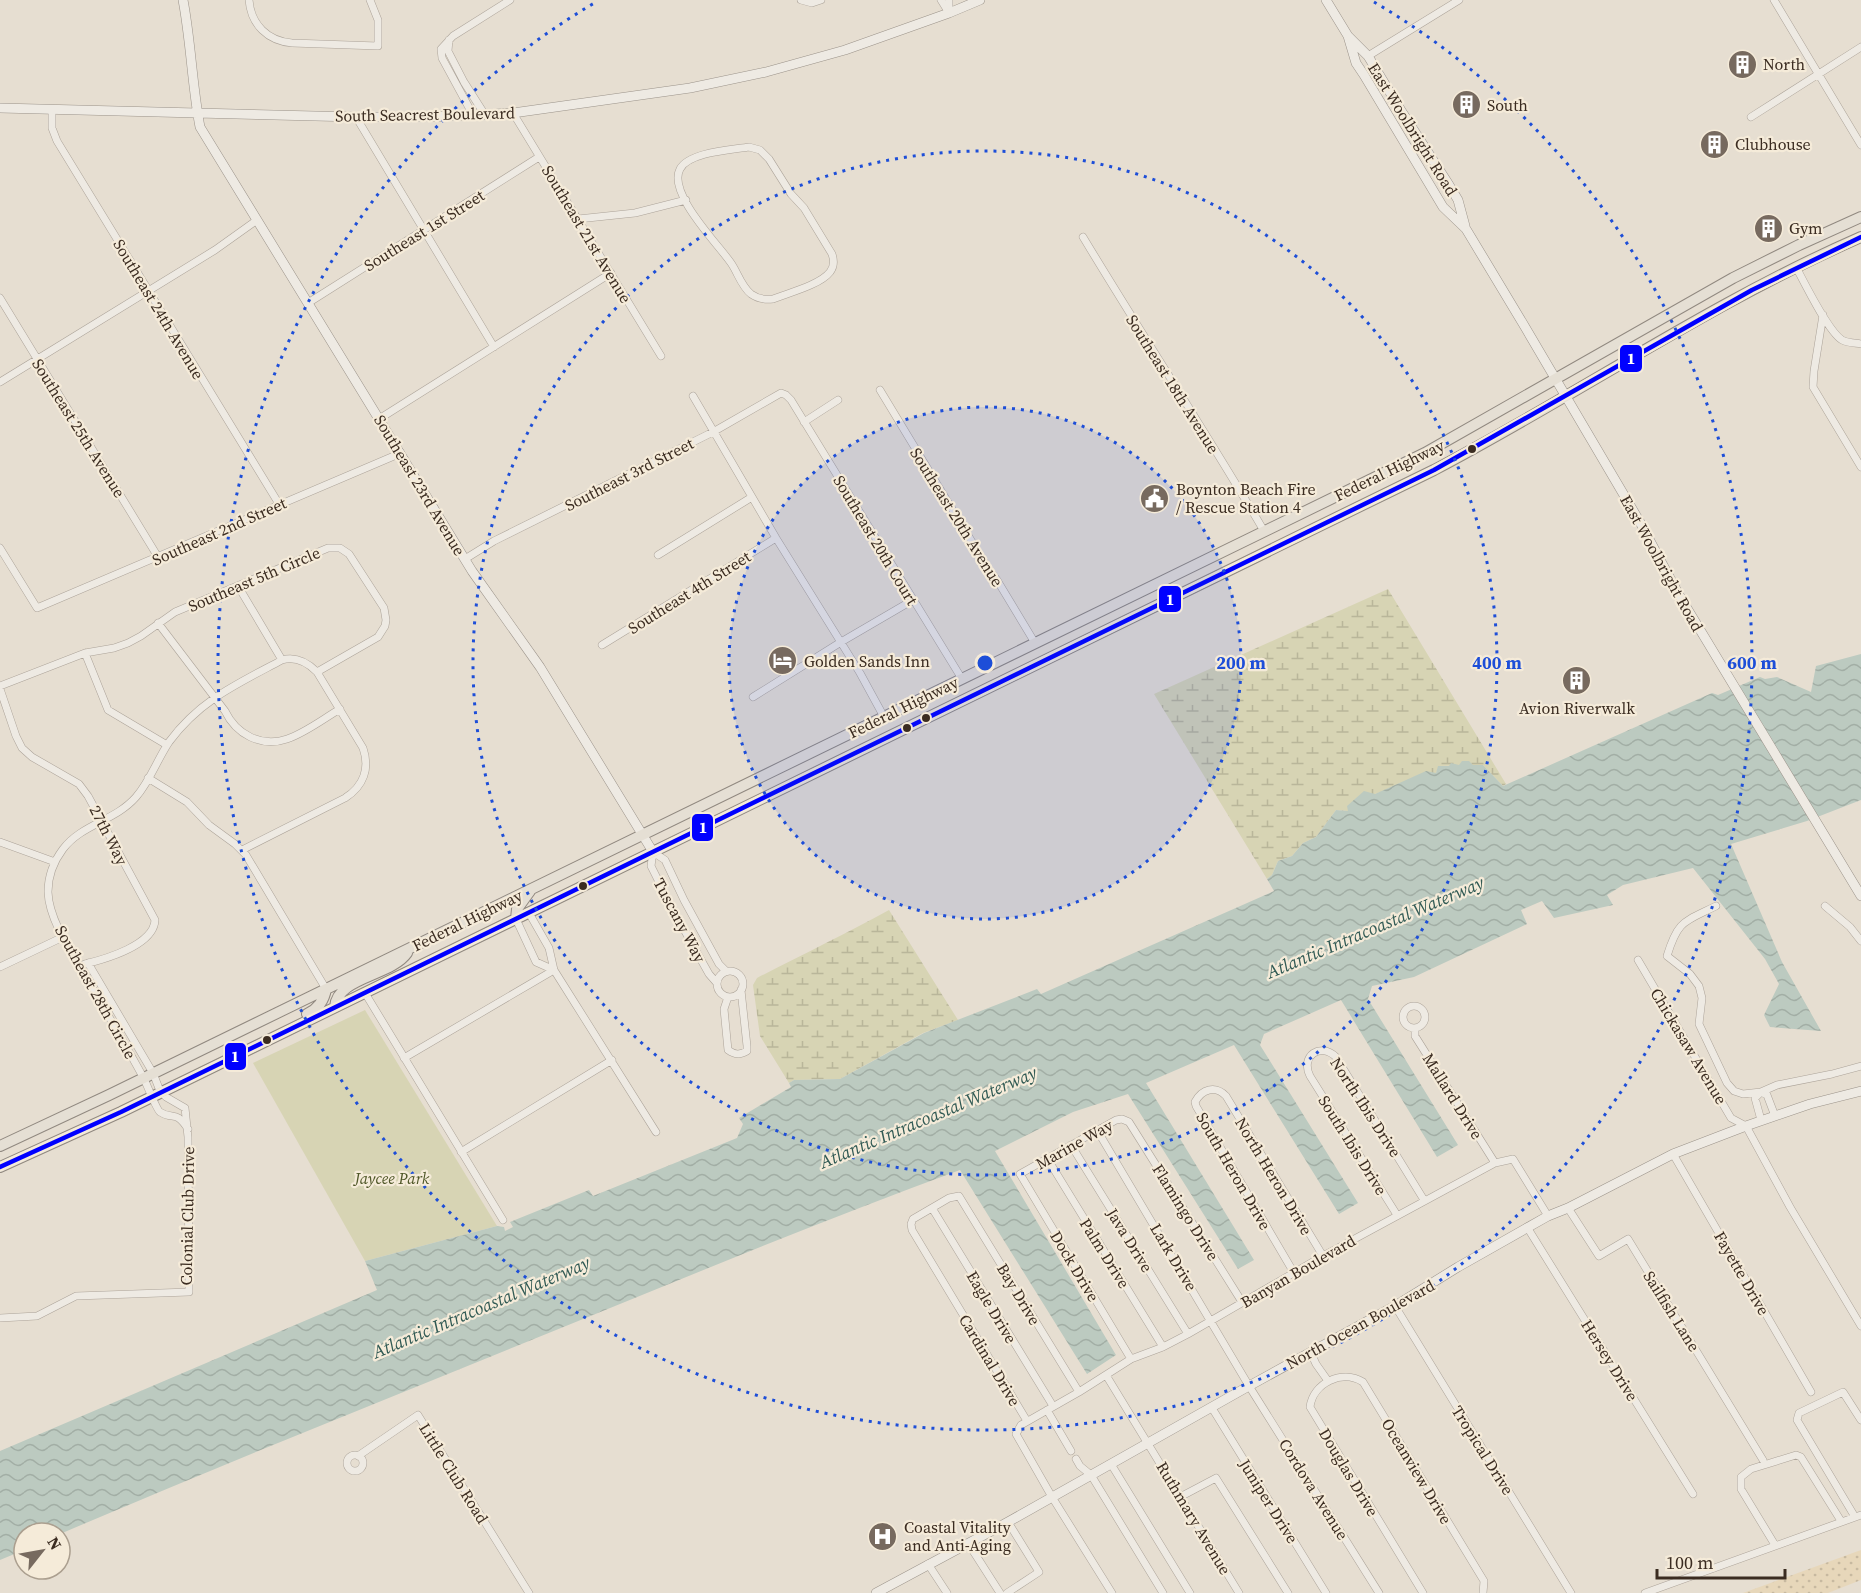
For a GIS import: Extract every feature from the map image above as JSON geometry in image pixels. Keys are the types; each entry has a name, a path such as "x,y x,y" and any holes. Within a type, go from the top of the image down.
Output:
{"main road":[{"name":"Southeast 23rd Avenue","path":"183,0 200,127 465,559 543,672 653,852"},
{"name":"South Seacrest Boulevard","path":"0,108 356,117 513,113 690,88 766,72 845,50 980,0"},
{"name":"East Woolbright Road","path":"1326,0 1348,36 1368,56 1458,200 1466,229"},
{"name":"East Woolbright Road","path":"1348,36 1356,63 1438,200 1466,229 1641,524 1678,595 1861,896"},
{"name":"Federal Highway","path":"0,1146 1425,453 1766,261 1861,217"},
{"name":"Federal Highway","path":"0,1167 121,1112 1434,470 1750,291 1861,237"},
{"path":"1796,267 1806,241"},
{"path":"1750,291 1766,261"},
{"path":"1271,549 1277,525"},
{"path":"1254,558 1264,531"},
{"path":"898,731 900,709"},
{"path":"807,777 823,763 878,735 884,717"},
{"path":"516,919 517,909 532,888"},
{"path":"335,1007 338,996 345,988 397,963 405,957 410,948"},
{"path":"257,1045 266,1034 315,1010 324,999 326,989"},
{"name":"North Ocean Boulevard","path":"876,1593 1008,1522 1050,1493 1111,1464 1395,1306 1548,1216 1673,1154 1761,1120 1861,1091"}],"street":[{"path":"249,0 250,9 257,24 269,36 280,41 378,46 378,20 370,0"},
{"path":"801,0 812,3 821,0"},
{"path":"941,0 949,13"},
{"path":"949,0 949,13"},
{"path":"1368,56 1459,0"},
{"path":"1774,0 1861,145"},
{"path":"473,115 442,58 441,49 449,40 508,1"},
{"path":"449,40 448,51 485,115"},
{"path":"1751,117 1861,47"},
{"name":"Southeast 24th Avenue","path":"52,109 52,128 57,141 279,504"},
{"name":"Southeast 21st Avenue","path":"513,113 661,356"},
{"path":"356,117 494,347"},
{"path":"749,147 760,150 769,159 791,194 804,208 832,254 831,272 818,281 773,299 760,299 745,288 731,262 706,234 686,200 677,179 680,167 689,159 749,147"},
{"name":"Southeast 1st Street","path":"308,303 540,157"},
{"path":"578,219 635,213 686,200"},
{"path":"0,382 215,250 257,220"},
{"name":"Southeast 18th Avenue","path":"1083,237 1264,531"},
{"path":"1796,267 1823,315 1840,339 1861,344"},
{"path":"379,418 611,273"},
{"name":"Southeast 25th Avenue","path":"0,298 158,557"},
{"path":"1823,315 1813,387 1861,467"},
{"name":"Southeast 20th Avenue","path":"880,390 1035,643"},
{"name":"Southeast 3rd Street","path":"465,559 494,541 713,432 781,393 790,400"},
{"path":"693,396 884,717"},
{"name":"Southeast 20th Court","path":"790,400 962,679"},
{"path":"804,422 838,400"},
{"name":"Southeast 2nd Street","path":"0,548 36,608 401,453"},
{"path":"658,555 752,497"},
{"name":"Southeast 4th Street","path":"602,645 776,538"},
{"name":"Southeast 5th Circle","path":"0,688 85,653 107,650 128,643 175,612 328,548 340,548 349,554 384,608 386,620 378,637 373,641 317,672"},
{"path":"238,586 282,660 287,658 300,660 317,672 365,753 366,766 360,785 345,798 242,850"},
{"path":"753,697 913,600"},
{"path":"158,623 231,722 250,737 280,741 292,737 340,709"},
{"path":"85,653 108,710 167,745"},
{"name":"Southeast 28th Circle","path":"148,1075 63,937 54,916 48,892 56,861 71,840 126,807 140,792 167,745 192,715 214,697 282,660"},
{"name":"27th Way","path":"0,688 22,748 32,757 79,784 88,796 148,910 153,914 155,927 148,937 117,954 79,965"},
{"path":"148,778 187,802 213,829 242,850 254,866 326,989"},
{"path":"0,842 56,861"},
{"name":"Tuscany Way","path":"726,971 719,964 665,860 653,852 651,866 667,898 709,974 721,993 728,997"},
{"path":"1716,906 1685,921 1674,934 1667,956 1690,974 1699,986 1702,998 1699,1024 1727,1083 1734,1091 1743,1094 1761,1092 1777,1085 1861,1066"},
{"path":"1826,906 1850,927 1861,941"},
{"path":"529,913 549,948 554,970 656,1132"},
{"path":"516,919 536,962 554,970"},
{"path":"0,967 63,937"},
{"name":"Chickasaw Avenue","path":"1638,960 1731,1118 1746,1126 1790,1207 1861,1326"},
{"name":"Southeast 28th Circle","path":"88,963 156,1093"},
{"path":"404,1058 554,970"},
{"name":"Tuscany Way","path":"716,982 719,975 726,971 734,971 740,975 743,983 741,990"},
{"path":"741,990 747,1051 734,1054 728,1050 724,1009 728,997 736,996 741,990"},
{"path":"365,993 503,1220"},
{"name":"Mallard Drive","path":"1415,1029 1415,1036 1495,1163"},
{"name":"North Ibis Drive","path":"1310,1076 1306,1065 1313,1053 1326,1050 1336,1057 1424,1200"},
{"path":"461,1152 612,1060"},
{"name":"South Ibis Drive","path":"1310,1076 1397,1215"},
{"name":"South Heron Drive","path":"1226,1096 1216,1089 1204,1091 1198,1096 1196,1106 1294,1273"},
{"path":"1761,1092 1767,1095 1775,1116"},
{"path":"1761,1092 1755,1098 1761,1120"},
{"name":"Colonial Club Drive","path":"156,1093 159,1111 178,1116 188,1129"},
{"name":"Colonial Club Drive","path":"0,1318 37,1316 76,1296 189,1292 188,1129 185,1108 156,1093"},
{"name":"North Heron Drive","path":"1226,1096 1323,1256"},
{"name":"Marine Way","path":"1020,1174 1116,1119 1129,1122"},
{"name":"Flamingo Drive","path":"1129,1122 1242,1302"},
{"name":"Lark Drive","path":"1097,1130 1249,1386"},
{"name":"Java Drive","path":"1071,1145 1188,1334"},
{"name":"Fayette Drive","path":"1673,1154 1811,1392"},
{"name":"Palm Drive","path":"1047,1158 1163,1347"},
{"path":"1495,1163 1513,1159 1548,1216"},
{"name":"Banyan Boulevard","path":"1027,1421 1131,1359 1163,1347 1188,1334 1323,1256 1495,1163"},
{"name":"Dock Drive","path":"1020,1174 1131,1359"},
{"name":"Bay Drive","path":"932,1208 949,1198 959,1196 1079,1392"},
{"name":"Cardinal Drive","path":"932,1208 913,1220 912,1230 1027,1421 1021,1425 1016,1434 1050,1493"},
{"name":"Eagle Drive","path":"932,1208 1050,1408 1071,1451"},
{"name":"Sailfish Lane","path":"1568,1208 1599,1256 1628,1239 1763,1460"},
{"name":"Hersey Drive","path":"1527,1227 1693,1494"},
{"name":"Tropical Drive","path":"1395,1306 1571,1593"},
{"path":"1311,1353 1328,1381"},
{"name":"Ruthmary Avenue","path":"1106,1375 1239,1593"},
{"name":"Oceanview Drive","path":"1328,1381 1351,1376 1362,1382 1484,1581 1483,1593"},
{"name":"Douglas Drive","path":"1328,1381 1311,1400 1310,1407 1423,1593"},
{"name":"Cordova Avenue","path":"1249,1386 1379,1593"},
{"path":"1645,1593 1858,1516 1797,1420 1799,1413 1843,1392 1861,1420"},
{"name":"Juniper Drive","path":"1212,1408 1326,1593"},
{"name":"Little Club Road","path":"358,1456 418,1414 529,1593"},
{"path":"1775,1545 1742,1489 1741,1477 1751,1469 1796,1455 1801,1457 1840,1521"},
{"path":"1076,1459 1080,1466 1091,1474 1163,1593"},
{"path":"1111,1464 1190,1593"},
{"path":"1180,1497 1216,1478 1288,1593"},
{"path":"1050,1493 1112,1593"},
{"path":"1007,1593 1039,1572 1008,1522"},
{"path":"968,1543 1000,1593"},
{"path":"928,1564 947,1593"}],"green space":[{"path":"1388,589 1506,784 1503,786 1483,765 1439,766 1436,773 1375,794 1348,811 1336,810 1316,837 1303,843 1292,856 1278,861 1272,875 1267,879 1154,694"},
{"path":"889,910 958,1020 923,1033 840,1079 794,1080 789,1083 760,1036 753,985 757,978"},
{"name":"Jaycee Park","path":"365,1010 497,1226 365,1261 253,1063"}],"sand":[{"path":"1861,1550 1861,1580 1828,1593 1743,1593"}],"water":[{"name":"Atlantic Intracoastal Waterway","path":"1861,654 1861,800 1807,821 1731,844 1782,962 1821,1031 1770,1027 1764,1015 1779,984 1765,959 1693,868 1623,885 1607,895 1613,905 1554,918 1542,901 1521,910 1527,924 1414,977 1372,986 1368,999 1458,1145 1437,1157 1341,1000 1264,1034 1260,1045 1358,1203 1339,1214 1234,1045 1146,1083 1254,1260 1238,1269 1128,1094 1073,1112 995,1151 1116,1355 1087,1374 960,1170 710,1267 72,1529 72,1521 12,1521 12,1555 0,1560 0,1451 377,1290 365,1261 497,1226 504,1227 505,1231 513,1227 510,1222 589,1190 593,1196 737,1138 743,1124 739,1118 791,1087 789,1083 794,1080 840,1079 924,1033 1037,989 1041,994 1274,891 1267,879 1272,875 1278,861 1292,856 1303,843 1316,837 1336,810 1348,811 1347,806 1364,791 1375,794 1426,771 1436,773 1438,766 1449,766 1451,763 1459,765 1462,761 1469,761 1473,765 1483,765 1503,786 1712,693 1718,695 1760,677 1765,679 1777,677 1811,692 1816,666"}],"transit line":[{"name":"1","path":"0,1167 121,1112 1434,470 1752,290 1861,237"}],"place":[{"name":"North","path":"1742,64"},
{"name":"South","path":"1466,105"},
{"name":"Clubhouse","path":"1714,144"},
{"name":"Gym","path":"1768,228"},
{"name":"Boynton Beach Fire / Rescue Station 4","path":"1155,498"},
{"name":"Golden Sands Inn","path":"783,661"},
{"name":"Avion Riverwalk","path":"1577,680"},
{"name":"Coastal Vitality and Anti-Aging","path":"883,1536"}]}
